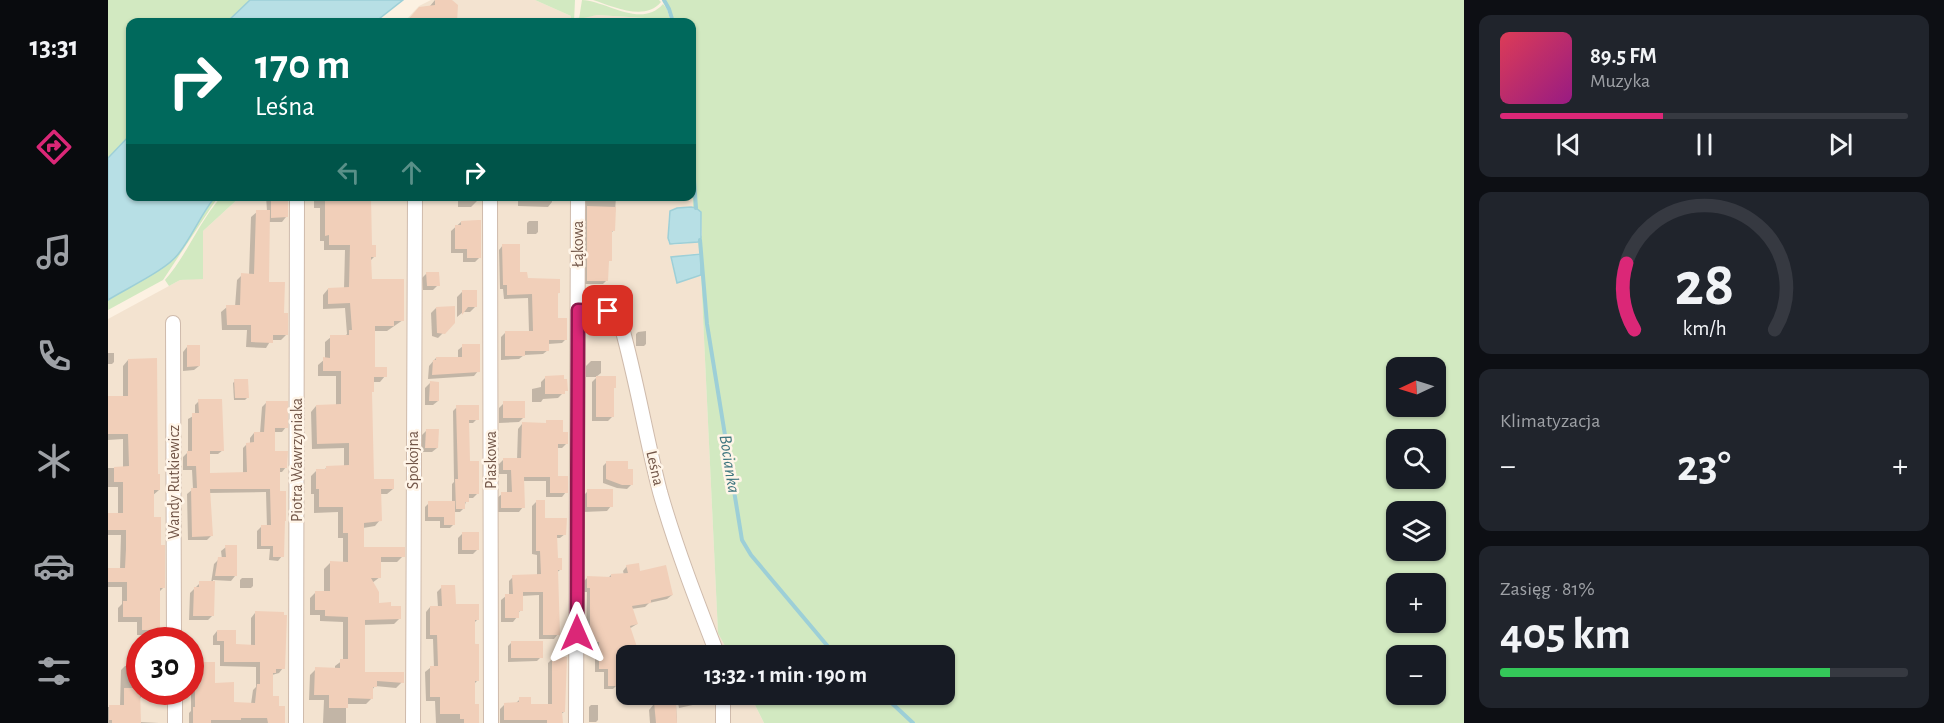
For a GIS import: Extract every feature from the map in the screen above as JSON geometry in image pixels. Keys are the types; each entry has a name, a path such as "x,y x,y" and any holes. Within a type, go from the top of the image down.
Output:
{"street":[{"name":"Piotra Wawrzyniaka","path":"296,723 297,201"},
{"name":"Spokojna","path":"413,723 415,201"},
{"name":"Piaskowa","path":"490,201 491,723"},
{"name":"Łąkowa","path":"576,723 578,201"},
{"name":"Leśna","path":"578,310 608,311 614,314 622,328 670,526 714,645"},
{"name":"Wandy Rutkiewicz","path":"173,323 174,627"},
{"path":"175,705 175,723"},
{"path":"723,705 723,723"}],"shaded area":[{"path":"431,0 535,0 571,18 408,18 419,6"},
{"path":"597,15 645,18 575,18"},
{"path":"236,201 693,201 693,207 669,215 668,242 674,245 698,242 700,253 671,257 671,260 677,283 701,275 718,632 725,645 616,645 616,705 755,705 764,723 108,723 108,319 180,280 203,278 203,231"}],"green space":[{"path":"108,0 250,0 231,18 126,18 126,139 108,158"},
{"path":"535,0 575,0 574,18"},
{"path":"582,0 634,14 654,11 663,4 670,18 597,15 579,18"},
{"path":"593,0 659,0 661,2 654,8 637,12 619,9"},
{"path":"666,0 1464,0 1464,723 764,723 755,705 955,705 955,645 725,645 718,633 702,271 698,242 702,235 701,212 693,207 693,201 696,201 696,18 673,18"},
{"path":"212,201 215,201 163,280 108,310 108,300 167,264"},
{"path":"218,201 236,201 203,231 203,279 180,280 169,286 165,280"}],"water":[{"path":"250,0 403,0 380,18 231,18"},
{"path":"126,139 126,201 212,201 184,246 166,266 108,300 108,158"},
{"path":"691,207 701,212 701,238 698,242 670,244 668,238 670,211"},
{"path":"701,254 701,275 677,283 671,257"}],"building":[{"path":"435,0 452,0 458,5 457,18 409,18 419,7 435,5"},
{"path":"271,201 288,201 288,217 271,218"},
{"path":"325,201 371,201 372,245 376,245 376,257 371,257 372,279 404,279 404,321 394,321 394,326 375,326 375,367 387,367 387,377 374,377 374,392 372,392 374,479 394,479 394,489 381,489 382,521 364,523 364,547 405,547 405,557 381,557 381,578 371,578 379,592 379,603 391,602 391,606 401,606 401,619 365,620 365,672 404,672 404,683 377,681 377,687 373,687 373,699 348,698 348,708 329,708 329,695 314,695 315,667 340,668 340,659 348,659 348,617 325,616 325,610 315,610 315,591 330,591 330,561 348,562 348,533 343,533 343,507 319,507 319,489 316,489 316,469 349,465 349,443 317,444 316,405 341,404 341,371 323,371 323,357 330,358 330,335 349,335 349,330 352,330 350,303 328,304 328,288 349,287 350,245 329,245 329,235 325,236"},
{"path":"587,206 616,207 615,231 612,231 612,261 609,261 608,281 587,281"},
{"path":"256,210 270,210 269,282 285,282 284,313 288,313 288,335 273,335 273,343 251,342 251,325 227,325 226,305 240,305 241,273 254,274"},
{"path":"481,220 481,258 467,258 467,249 455,249 455,225 461,225 461,221"},
{"path":"502,244 520,244 520,272 527,272 528,278 560,279 558,318 567,318 567,340 549,340 549,351 525,351 525,356 505,356 505,331 533,331 532,294 507,295 507,285 503,285"},
{"path":"426,272 439,272 440,286 427,286"},
{"path":"462,290 477,290 477,307 468,307 462,315"},
{"path":"455,306 455,323 445,334 437,333 436,307"},
{"path":"462,344 480,344 480,372 432,375 433,360 436,360 436,357 462,357"},
{"path":"187,345 200,345 200,366 187,367"},
{"path":"157,358 160,490 154,490 154,517 161,517 161,545 165,545 165,588 160,588 160,627 142,627 142,617 123,617 123,601 127,601 127,582 108,582 108,568 125,568 126,549 126,530 108,530 108,513 123,513 123,482 114,482 114,467 129,466 128,434 108,434 108,396 128,396 128,359"},
{"path":"564,375 564,379 567,379 568,391 565,391 565,394 545,394 545,376"},
{"path":"596,376 616,376 614,417 596,417"},
{"path":"234,379 248,379 249,398 235,398"},
{"path":"430,381 439,382 439,401 429,401"},
{"path":"198,399 222,399 224,451 210,451 210,473 247,472 246,443 254,442 254,432 264,432 266,401 288,401 288,428 275,428 275,451 288,451 287,468 280,468 280,491 286,491 284,557 273,557 273,546 261,546 261,525 271,525 270,489 210,489 213,536 192,537 191,488 197,488 196,466 187,466 187,451 192,451 192,413 199,413"},
{"path":"503,401 525,401 525,418 503,418"},
{"path":"456,405 479,405 479,420 469,420 470,461 479,461 479,494 469,494 469,502 465,502 465,509 456,509 455,479 458,479"},
{"path":"546,420 563,420 563,432 568,432 568,444 558,444 558,476 568,476 568,493 550,493 550,477 524,477 525,508 501,508 501,492 512,492 511,470 503,470 503,458 521,458 522,422 546,423"},
{"path":"426,429 439,429 438,448 425,448"},
{"path":"606,461 628,461 628,469 633,469 633,485 622,485 606,479"},
{"path":"587,489 613,489 613,507 587,507"},
{"path":"536,500 545,500 545,518 567,518 566,535 557,535 558,558 562,558 562,570 558,570 560,635 543,635 543,592 523,592 523,611 519,611 519,618 505,618 505,594 513,594 512,575 541,574 540,551 536,551"},
{"path":"428,501 455,501 455,525 444,525 444,517 428,517"},
{"path":"462,532 479,532 479,550 462,550"},
{"path":"225,545 237,545 237,576 215,576 218,557 226,557"},
{"path":"639,563 640,571 666,565 673,595 651,600 651,603 632,606 638,624 630,626 636,645 616,645 616,686 608,686 608,669 599,669 599,642 590,642 590,588 587,588 587,576 611,577 611,574 628,573 626,565"},
{"path":"199,581 215,581 214,616 193,616 194,587 199,587"},
{"path":"441,585 455,585 456,604 479,604 479,620 475,620 475,644 479,644 479,681 475,681 475,704 479,704 479,723 464,723 464,719 460,719 460,714 440,714 440,697 430,697 430,666 438,666 437,635 430,635 430,606 442,606"},
{"path":"255,611 284,612 284,615 287,615 285,669 276,669 276,673 273,673 273,696 279,696 279,706 285,706 285,723 268,723 267,718 241,718 241,720 211,720 211,723 193,723 193,707 204,705 204,662 215,662 215,683 234,682 234,702 255,703 257,684 260,684 260,662 224,662 224,641 217,641 217,630 236,630 236,644 255,645"},
{"path":"511,641 543,641 543,658 511,658"},
{"path":"552,657 567,657 563,723 547,723 547,720 504,720 504,703 519,702 519,697 531,697 531,704 552,704"},
{"path":"124,688 126,688 126,705 140,705 141,723 112,723 112,720 109,720 109,705 124,705"},
{"path":"654,705 676,705 677,723 656,723"}],"waterway":[{"name":"Bocianka","path":"664,0 672,18"},
{"name":"Bocianka","path":"696,201 696,208"},
{"name":"Bocianka","path":"700,240 707,324 742,540 751,555 827,645"},
{"name":"Bocianka","path":"894,705 913,723"}],"route":[{"path":"577,633 578,310 608,311"}]}
